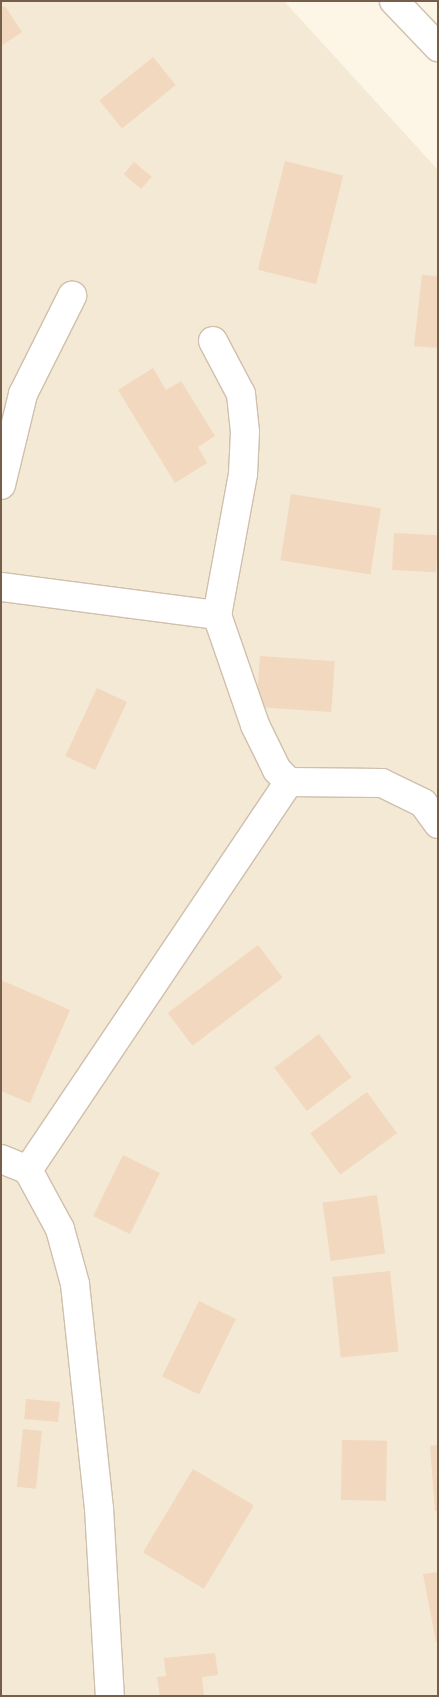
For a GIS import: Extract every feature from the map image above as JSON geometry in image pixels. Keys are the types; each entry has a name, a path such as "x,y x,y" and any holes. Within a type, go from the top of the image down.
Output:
{"street":[{"path":"394,1 438,47"},
{"path":"1,485 23,394 72,296"},
{"path":"213,341 241,394 245,432 243,474 217,615 255,725 277,770 289,782 382,783 423,803 438,824"},
{"path":"1,587 217,615"},
{"path":"28,1170 289,782"},
{"path":"1,1159 28,1170 60,1229 75,1284 99,1508 110,1696"}],"shaded area":[{"path":"1,1 284,1 438,170 438,1696 1,1696"}],"building":[{"path":"5,6 22,32 1,46 1,8"},
{"path":"153,57 176,85 122,128 99,100"},
{"path":"285,161 343,176 316,284 258,270"},
{"path":"134,162 152,177 141,189 124,174"},
{"path":"422,275 438,276 438,348 414,346"},
{"path":"153,368 166,390 181,381 215,436 198,447 207,463 175,483 118,390"},
{"path":"291,494 381,508 370,574 281,560"},
{"path":"394,533 438,535 436,572 392,570"},
{"path":"260,656 335,661 331,712 256,707"},
{"path":"97,688 127,702 95,770 65,756"},
{"path":"258,945 283,978 192,1046 168,1013"},
{"path":"1,980 70,1010 30,1103 1,1091"},
{"path":"319,1034 351,1077 307,1111 274,1068"},
{"path":"367,1092 397,1133 340,1174 310,1133"},
{"path":"123,1155 160,1173 130,1234 93,1216"},
{"path":"377,1195 385,1253 331,1261 323,1203"},
{"path":"390,1271 398,1352 341,1358 332,1277"},
{"path":"199,1301 236,1319 199,1394 162,1376"},
{"path":"26,1399 60,1402 58,1422 24,1419"},
{"path":"23,1429 42,1431 36,1489 17,1487"},
{"path":"342,1440 387,1441 386,1501 341,1500"},
{"path":"438,1445 438,1511 435,1511 430,1446"},
{"path":"193,1469 254,1506 204,1589 143,1552"},
{"path":"438,1572 438,1641 436,1642 423,1574"},
{"path":"215,1653 218,1675 202,1677 204,1696 160,1696 157,1677 166,1676 164,1658"}]}
